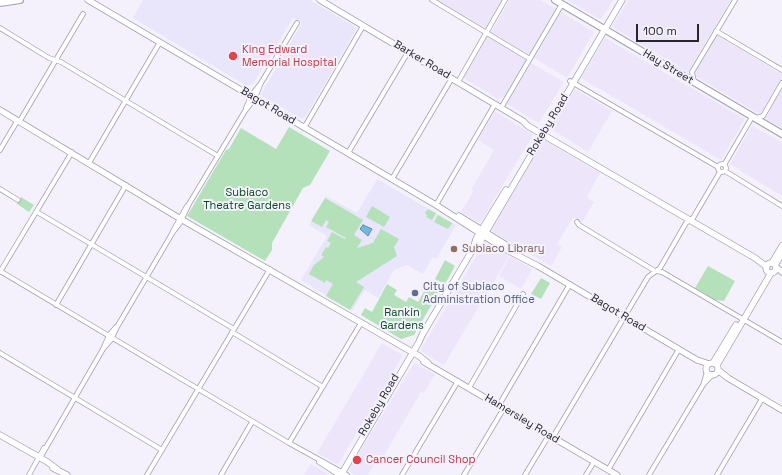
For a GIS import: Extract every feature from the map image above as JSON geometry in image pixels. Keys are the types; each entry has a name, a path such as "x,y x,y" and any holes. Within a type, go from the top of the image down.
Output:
{"main road":[{"path":"0,3 20,0"},
{"name":"Bagot Road","path":"88,0 94,5 160,42 782,410"},
{"name":"Bagot Road","path":"93,0 100,7"},
{"name":"Barker Road","path":"320,0 679,215 690,219 782,274"},
{"name":"Hay Street","path":"555,0 782,134"},
{"name":"Rokeby Road","path":"603,29 618,0"},
{"name":"Rokeby Road","path":"340,474 572,80 622,0"},
{"name":"Hamersley Road","path":"0,110 270,268 617,475"},
{"path":"712,369 742,319 782,246"},
{"path":"771,268 782,254"},
{"path":"0,435 67,475"}],"street":[{"path":"432,0 530,59"},
{"path":"458,82 505,0"},
{"path":"696,84 692,78 692,72 735,0"},
{"path":"501,108 562,4"},
{"path":"0,150 83,14"},
{"path":"28,475 297,23"},
{"path":"304,128 363,26"},
{"path":"0,28 61,62 218,156"},
{"path":"716,31 782,70"},
{"path":"89,163 160,42"},
{"path":"348,153 408,52"},
{"path":"392,179 452,78"},
{"path":"572,80 718,167 720,172"},
{"path":"718,167 724,165 754,118 763,116 782,83"},
{"path":"436,205 495,104"},
{"path":"72,152 0,272 340,474"},
{"path":"724,165 726,168 725,171"},
{"path":"525,475 551,436 648,276 660,268 686,223 693,218 720,172 725,171 781,204"},
{"path":"56,305 126,185"},
{"path":"0,189 18,200"},
{"path":"37,212 146,277 323,387"},
{"path":"577,222 579,225 655,271 662,272 782,342"},
{"path":"147,475 270,268"},
{"path":"464,475 570,284"},
{"path":"469,388 523,294"},
{"path":"289,443 361,323"},
{"path":"608,470 679,349"},
{"path":"0,353 162,450"},
{"path":"650,474 712,369"},
{"path":"402,475 458,381"},
{"path":"717,475 762,399"},
{"path":"221,475 252,422"},
{"path":"586,475 594,462"}],"shaded area":[{"name":"King Edward Memorial Hospital","path":"143,0 310,0 357,28 306,116 302,119 261,94 302,23 293,18 253,84 247,86 133,18"},
{"path":"438,0 502,0 485,28"},
{"path":"510,0 540,0 556,9 529,55 491,32"},
{"path":"567,0 613,0 600,19"},
{"path":"628,0 731,0 688,72 612,27"},
{"path":"561,12 594,32 567,78 534,58"},
{"path":"717,35 782,74 782,79 761,115 695,76 695,72"},
{"path":"487,36 527,60 504,97 498,99 462,77"},
{"path":"605,38 745,119 721,160 581,78"},
{"path":"531,63 564,82 539,123 507,104"},
{"path":"782,88 782,128 764,118"},
{"path":"575,89 612,111 588,152 551,129"},
{"path":"495,111 533,135 480,223 461,212 473,192 472,188 494,150 478,140"},
{"path":"752,126 782,142 782,196 730,164"},
{"path":"544,140 600,173 587,197 594,202 582,222 573,217 557,244 562,247 551,266 493,232 492,229"},
{"path":"377,179 456,225 436,259 433,257 423,274 407,265 394,270 378,298 365,290 352,311 301,280 327,236 309,225 326,196 357,213"},
{"path":"488,243 509,256 444,365 422,352 421,349 483,245"},
{"path":"510,256 532,269 521,289 499,276"},
{"path":"382,343 401,354 402,357 339,463 336,464 317,453"},
{"path":"414,363 435,374 424,393 421,392 379,464 375,462 368,475 355,475 349,471 352,464"},
{"path":"311,464 330,475 304,475"}],"green space":[{"name":"Subiaco Theatre Gardens","path":"289,127 330,151 310,185 303,188 272,243 272,250 265,261 187,216 226,150 229,149 241,128 276,149"},
{"path":"21,197 34,205 29,212 17,204"},
{"path":"325,198 363,220 354,235 362,240 357,248 373,243 381,229 399,239 394,247 397,256 356,282 364,287 350,310 326,296 333,284 326,280 325,283 309,274 314,265 324,257 321,255 326,247 328,248 331,243 327,241 332,232 345,239 346,238 326,227 329,222 326,220 322,227 311,221"},
{"path":"372,206 390,217 384,227 366,217"},
{"path":"428,209 436,213 432,220 426,217 427,215 425,213"},
{"path":"438,215 452,223 448,229 434,222"},
{"path":"445,260 455,266 445,284 435,279"},
{"path":"708,266 735,281 724,301 715,300 695,288"},
{"path":"541,278 550,283 541,299 531,294"},
{"name":"Rankin Gardens","path":"387,284 397,290 394,295 406,302 409,297 418,302 426,288 431,291 433,288 439,292 414,335 401,339 361,315 365,308 372,312"}],"water":[{"path":"363,225 372,229 368,236 360,229"}],"place":[{"name":"King Edward Memorial Hospital","path":"233,56"},
{"name":"Subiaco Library","path":"454,249"},
{"name":"City of Subiaco Administration Office","path":"415,293"},
{"name":"Cancer Council Shop","path":"357,460"}]}
